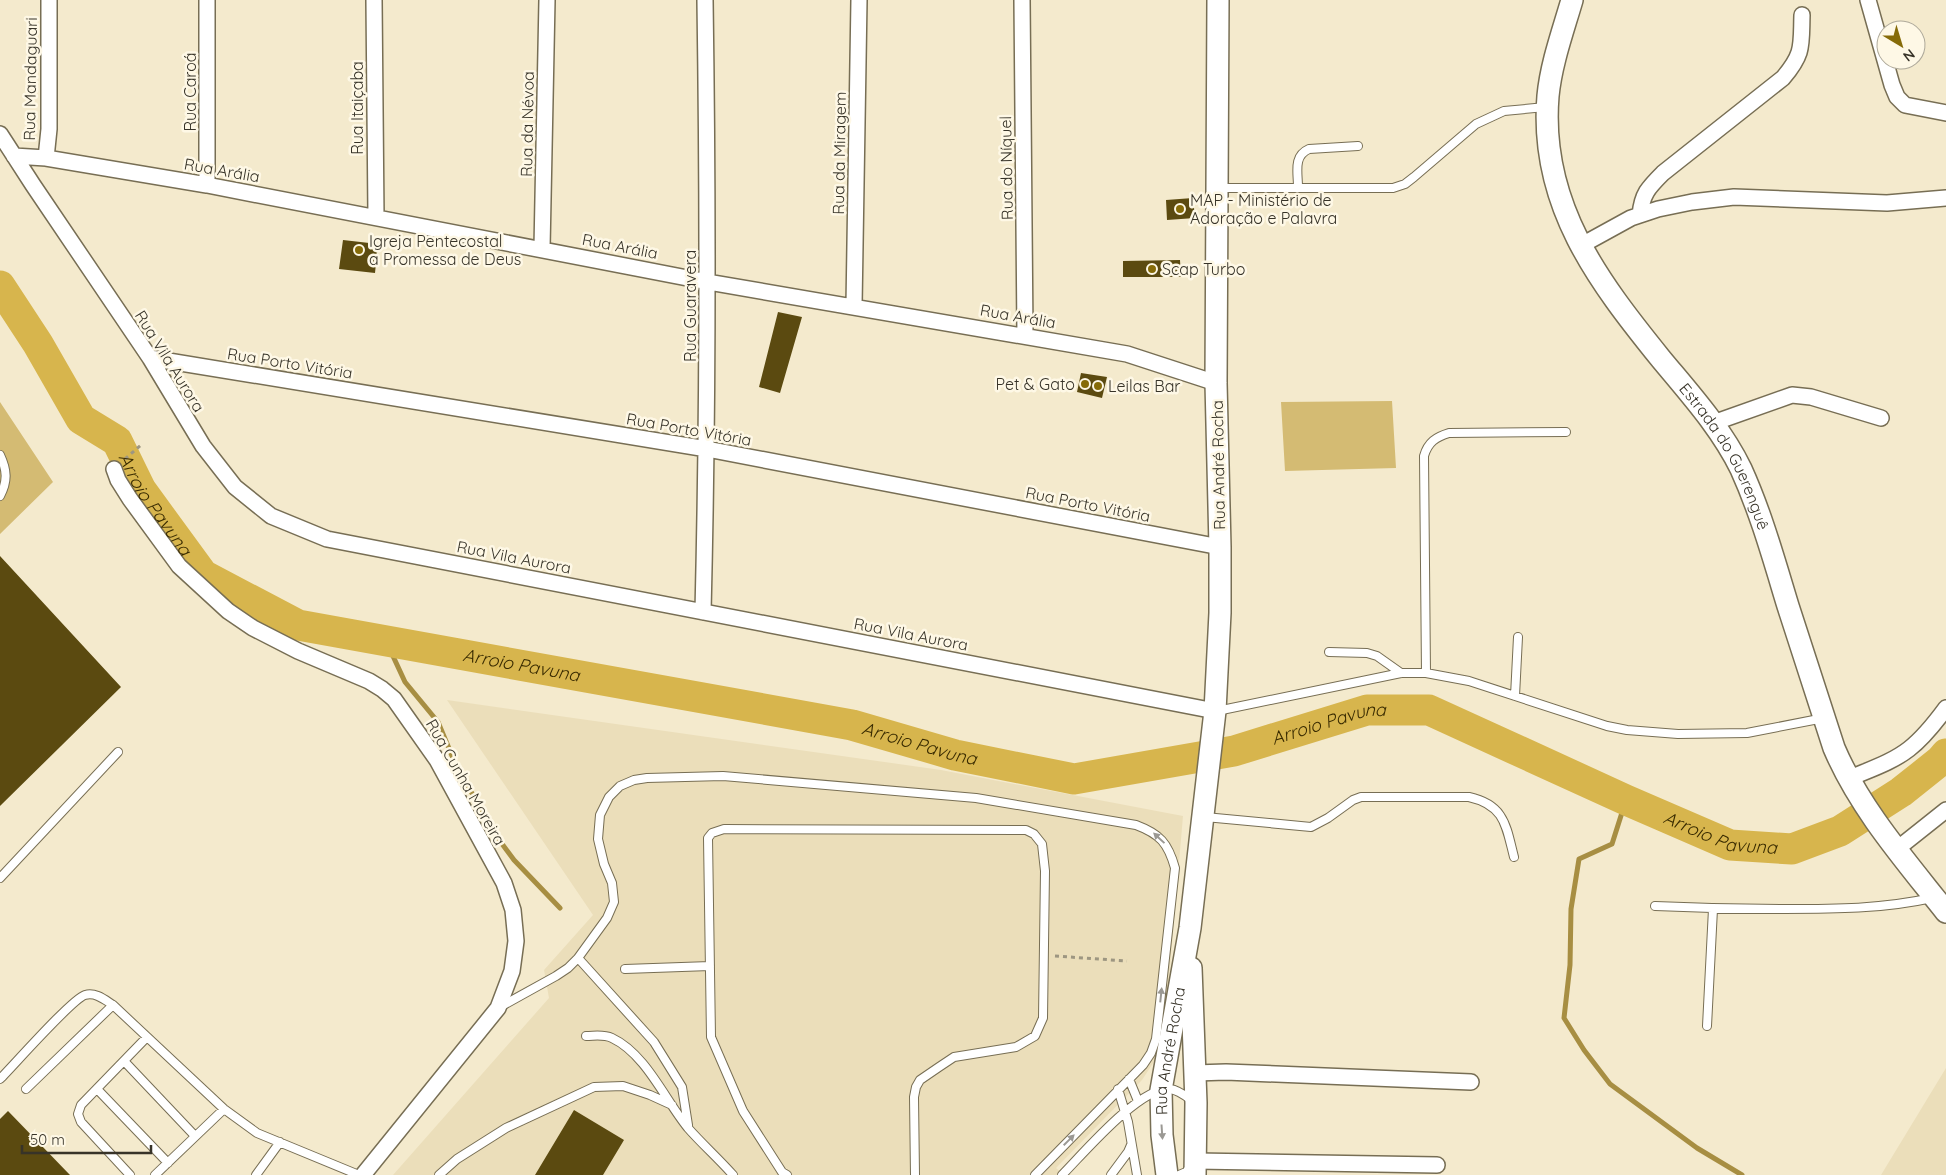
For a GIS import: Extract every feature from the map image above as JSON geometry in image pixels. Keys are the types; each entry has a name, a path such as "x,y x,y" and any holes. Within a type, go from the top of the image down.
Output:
{"main road":[{"name":"Rua André Rocha","path":"1167,1175 1162,1135 1161,1090 1190,928 1214,715 1220,613 1216,383 1218,0"},
{"name":"Estrada do Guerenguê","path":"1572,0 1552,74 1547,125 1550,152 1565,210 1580,246 1603,283 1633,324 1713,423 1741,470 1771,549 1834,748 1850,783 1894,846 1940,904"},
{"name":"Rua André Rocha","path":"1190,928 1196,1103 1196,1168"}],"street":[{"name":"Rua Mandaguari","path":"46,158 49,129 49,0"},
{"name":"Rua Caroá","path":"207,0 207,185"},
{"name":"Rua Itaiçaba","path":"374,0 376,216"},
{"name":"Rua da Névoa","path":"542,248 547,0"},
{"name":"Rua Guaravera","path":"703,612 707,449 708,282 705,0"},
{"name":"Rua da Miragem","path":"854,306 859,0"},
{"name":"Rua do Níquel","path":"1022,0 1025,335"},
{"path":"1868,0 1892,85 1897,96 1904,105 1946,113"},
{"path":"1640,215 1641,200 1648,188 1663,173 1783,78 1799,56 1802,15"},
{"name":"Rua Vila Aurora","path":"0,134 150,358 203,446 235,486 271,516 328,539 1214,715"},
{"name":"Rua Arália","path":"14,156 46,158 207,185 542,248 708,282 1127,354 1216,383"},
{"path":"1580,246 1631,218 1692,202 1734,197 1887,203 1946,198"},
{"name":"Rua Porto Vitória","path":"150,358 707,449 1220,547"},
{"path":"1713,423 1792,394 1811,397 1881,418"},
{"name":"Rua Cunha Moreira","path":"114,469 130,500 174,559 210,596 252,628 298,651 369,681 394,699 408,716 437,760 504,883 513,910 516,941 512,971 498,1008 361,1175"},
{"path":"1850,783 1907,751 1921,739 1946,708"},
{"path":"1894,846 1946,810"},
{"path":"1195,1073 1226,1072 1471,1082"},
{"path":"1196,1168 1437,1165"}],"lane":[{"path":"1218,188 1392,188 1405,184 1476,124 1504,111 1548,107"},
{"path":"1298,187 1298,158 1302,152 1309,149 1358,146"},
{"path":"1426,673 1424,456 1426,448 1438,436 1449,433 1566,432"},
{"path":"0,455 6,467 6,480 0,496"},
{"path":"1514,696 1518,636"},
{"path":"1329,652 1367,653 1377,656 1401,673"},
{"path":"1214,715 1401,673 1426,673 1469,680 1607,726 1653,733 1746,733 1824,718"},
{"path":"0,878 118,752"},
{"path":"498,1008 556,976 578,958 606,918 614,902 612,883 604,864 598,839 600,815 608,797 620,786 634,780 724,776 966,797 1136,825 1152,831 1162,841 1170,851 1175,868 1156,1039 1152,1053 1130,1079 1034,1175"},
{"path":"1202,817 1311,827 1353,800 1361,797 1469,797 1483,800 1498,812 1505,824 1514,857"},
{"path":"786,1175 782,1172 743,1111 711,1038 708,838 712,833 724,829 1026,830 1034,834 1042,844 1045,887 1043,1018 1035,1036 1016,1047 954,1057 920,1080 914,1097 914,1174"},
{"path":"1655,906 1713,909 1854,909 1940,904"},
{"path":"1707,1026 1713,909"},
{"path":"578,958 654,1042 682,1087 688,1127"},
{"path":"625,969 710,966"},
{"path":"0,1079 70,1006 85,995 100,997 113,1006 224,1109 257,1133 361,1175"},
{"path":"26,1089 113,1006"},
{"path":"586,1036 602,1035 613,1038 634,1054 688,1127 733,1175"},
{"path":"130,1175 81,1122 78,1114 81,1105 147,1037"},
{"path":"124,1060 195,1136"},
{"path":"1130,1079 1138,1102"},
{"path":"439,1175 457,1158 506,1128 594,1087 623,1086 672,1105"},
{"path":"97,1089 168,1163"},
{"path":"1118,1089 1129,1127 1137,1175"},
{"path":"1062,1175 1112,1124 1150,1093 1170,1089 1177,1091 1196,1103"},
{"path":"155,1175 224,1109"},
{"path":"256,1175 280,1142"},
{"path":"1111,1175 1128,1152 1131,1144"},
{"path":"1179,1175 1196,1168"}],"path":[{"path":"114,469 141,445"},
{"path":"1045,956 1127,962"}],"shaded area":[{"path":"1392,401 1396,468 1285,471 1281,402"},
{"path":"0,402 53,482 0,534"},
{"path":"447,700 941,770 1183,816 1164,1037 1157,1057 1142,1080 1056,1168 1064,1175 393,1175 549,998 544,970 593,915"},
{"path":"1946,1068 1946,1175 1881,1175"}],"building":[{"name":"MAP - Ministério de Adoração e Palavra","path":"1193,198 1195,218 1167,220 1166,200"},
{"path":"343,240 378,244 375,273 339,269"},
{"name":"Scap Turbo","path":"1180,260 1181,277 1123,277 1123,261"},
{"path":"778,312 802,317 780,393 759,387"},
{"path":"1081,373 1107,377 1102,398 1077,392"},
{"path":"0,556 121,687 0,806"},
{"path":"574,1110 624,1140 603,1175 535,1175"},
{"path":"8,1111 70,1175 0,1175 0,1119"}],"waterway":[{"name":"Arroio Pavuna","path":"0,286 38,344 81,419 117,441 141,490 203,575 298,625 852,725 955,755 1074,779 1234,751 1367,710 1429,710 1626,800 1730,845 1792,849 1840,831 1901,792 1946,754"},
{"path":"386,641 405,682 438,722 460,775 479,804 494,833 514,860 560,908"},
{"name":"Arroio Pavuna","path":"1940,761 1946,757"},
{"path":"1626,800 1612,844 1579,859 1571,909 1570,965 1564,1018 1584,1050 1610,1084 1697,1148 1742,1175"}],"place":[{"name":"MAP - Ministério de Adoração e Palavra","path":"1180,209"},
{"name":"Igreja Pentecostal a Promessa de Deus","path":"359,250"},
{"name":"Scap Turbo","path":"1152,269"},
{"name":"Pet & Gato","path":"1085,384"},
{"name":"Leilas Bar","path":"1098,386"}]}
